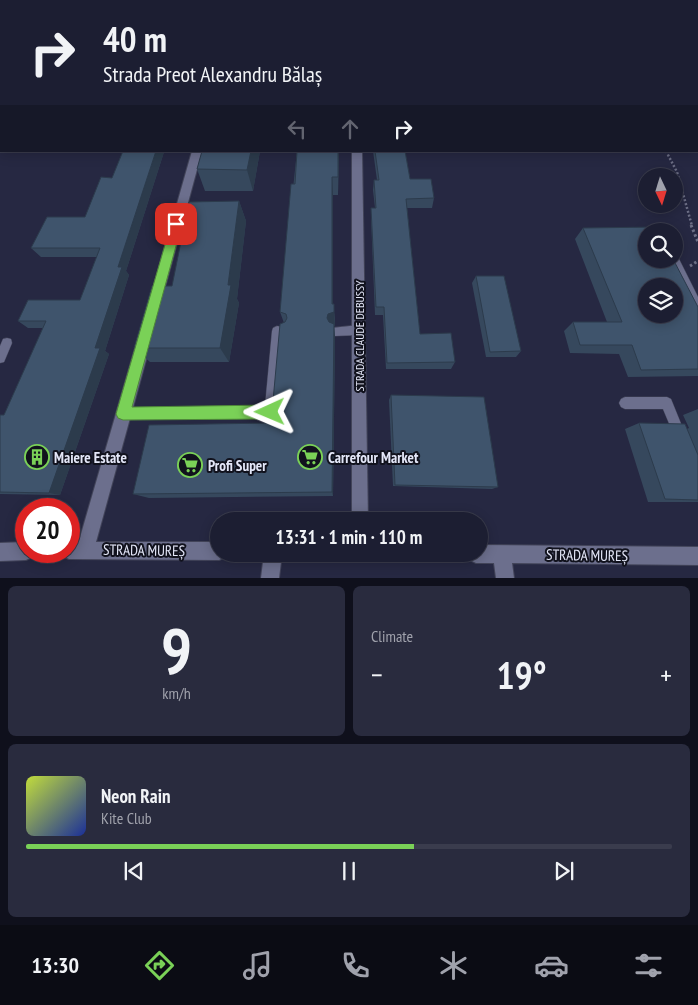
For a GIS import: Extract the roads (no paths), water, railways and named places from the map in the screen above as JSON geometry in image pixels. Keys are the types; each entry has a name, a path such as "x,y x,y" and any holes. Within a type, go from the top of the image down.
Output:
{"street":[{"path":"80,541 123,414 197,152"},
{"name":"STRADA CLAUDE DEBUSSY","path":"357,152 360,512"},
{"name":"STRADA MUREȘ","path":"80,550 210,551"},
{"path":"0,552 15,551"},
{"name":"STRADA MUREȘ","path":"488,554 698,556"},
{"path":"502,554 505,578"},
{"path":"270,578 272,562"}],"lane":[{"path":"679,268 698,307"},
{"path":"335,330 359,330"},
{"path":"123,414 270,412 277,331 284,331"},
{"path":"0,358 7,342"},
{"path":"625,403 666,403 684,446"}],"place":[{"name":"Maiere Estate","path":"37,457"},
{"name":"Carrefour Market","path":"310,457"},
{"name":"Profi Super","path":"190,465"}]}
